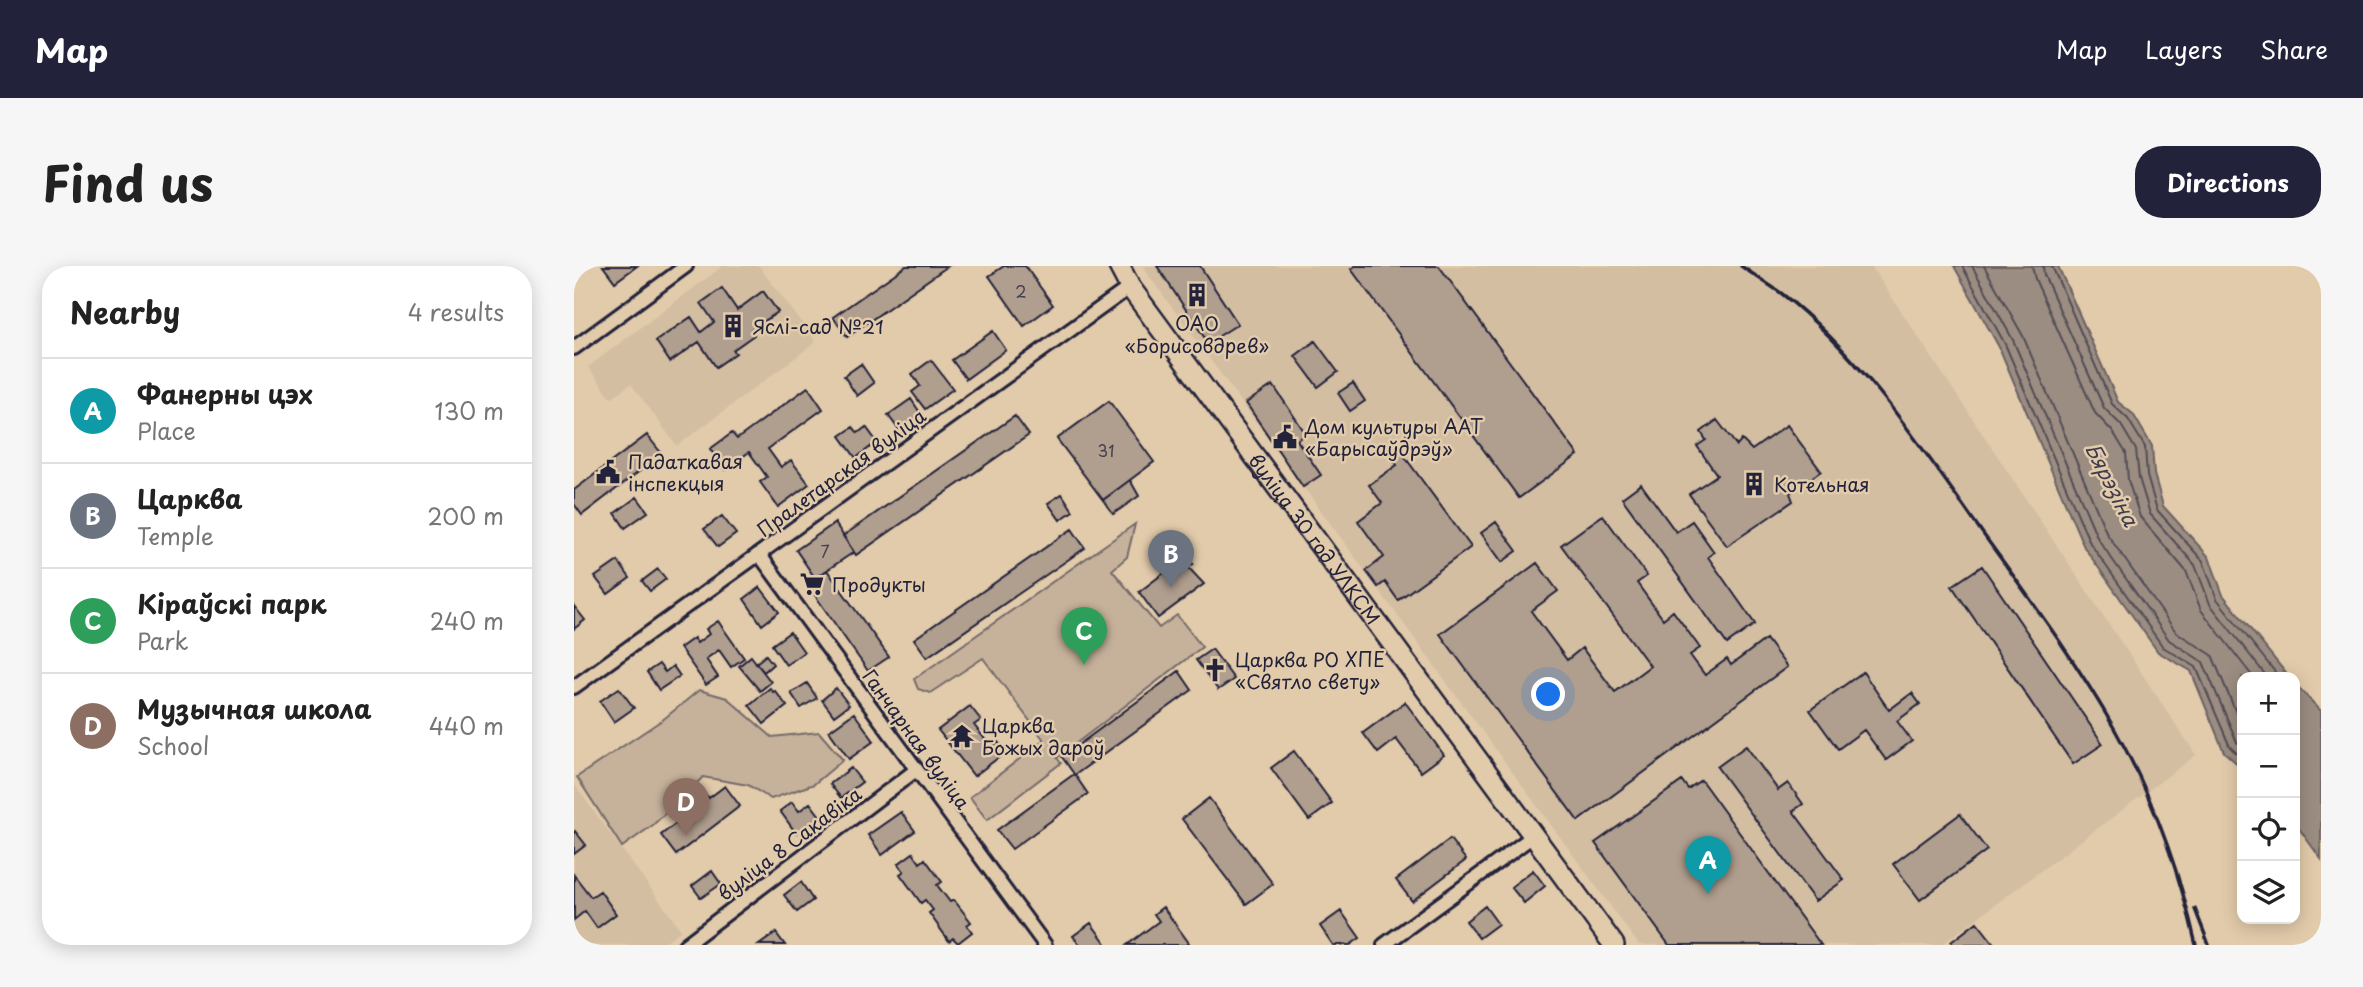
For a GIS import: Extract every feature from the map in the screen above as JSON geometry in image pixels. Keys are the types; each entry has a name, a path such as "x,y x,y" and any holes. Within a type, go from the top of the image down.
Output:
{"main road":[{"name":"вуліца 30 год УЛКСМ","path":"1119,266 1130,287 1614,945"}],"street":[{"path":"574,348 686,266"},
{"name":"Пралетарская вуліца","path":"574,687 1130,287"},
{"name":"Ганчарная вуліца","path":"759,554 1045,945"},
{"name":"вуліца 8 Сакавіка","path":"685,945 916,770"},
{"path":"1384,945 1533,836"}],"shaded area":[{"path":"723,266 759,266 816,342 677,446 631,384 611,398 588,367"},
{"path":"1144,266 1871,266 2196,755 1941,945 1639,945"},
{"path":"1135,524 1127,557 1112,570 1159,628 1177,615 1202,647 1057,758 1061,763 987,820 970,797 1044,740 983,658 930,693 918,689 914,679"},
{"path":"699,690 727,698 772,737 819,732 843,760 814,784 771,799 748,785 703,777 653,825 622,847 577,777 665,718"},
{"path":"574,784 681,930 661,945 574,945"}],"water":[{"name":"Бярэзіна","path":"1954,266 2058,266 2118,402 2133,414 2152,446 2154,474 2163,506 2209,557 2223,595 2285,672 2237,672 2237,764 2224,752 2191,671 2158,652 2084,547 1999,347"},
{"path":"2300,689 2321,711 2321,859 2300,830"}],"building":[{"path":"603,266 637,266 615,282"},
{"path":"906,266 948,266 847,337 833,317"},
{"path":"1004,266 1025,266 1053,305 1024,326 989,276"},
{"name":"ОАО «Борисовдрев»","path":"1157,266 1200,266 1238,324 1208,343"},
{"path":"1355,266 1439,266 1578,455 1519,498 1351,269"},
{"name":"Яслі-сад №21","path":"722,288 737,310 763,291 778,312 751,330 754,335 733,350 736,353 716,367 699,342 670,362 656,341 691,317 701,332 714,322 701,303"},
{"path":"993,331 1006,350 966,379 952,360"},
{"path":"1315,341 1338,372 1318,387 1295,356"},
{"path":"931,360 953,389 925,409 912,392 920,386 912,374"},
{"path":"861,364 874,383 857,396 844,376"},
{"path":"1353,383 1365,401 1350,411 1338,393"},
{"name":"Дом культуры ААТ «Барысаўдрэў»","path":"1273,385 1306,434 1297,440 1321,475 1303,487 1246,403"},
{"path":"808,387 823,409 768,449 781,467 791,460 809,484 778,507 760,482 767,477 749,452 725,470 710,449 732,433 737,439"},
{"path":"911,399 921,414 899,430 888,415"},
{"path":"1109,401 1154,462 1103,500 1057,439"},
{"path":"1015,416 1029,435 856,555 843,536"},
{"name":"Котельная","path":"1717,420 1737,446 1742,440 1752,450 1787,425 1821,471 1790,493 1793,501 1727,546 1689,494 1717,475 1697,446 1706,440 1701,432"},
{"path":"853,427 858,433 866,427 877,442 856,458 840,436"},
{"path":"647,435 662,454 582,515 574,504 574,490"},
{"path":"1399,449 1471,547 1398,600 1385,582 1378,587 1366,571 1384,557 1358,521 1382,503 1369,485 1397,465 1390,456"},
{"path":"1130,480 1139,496 1113,514 1103,500"},
{"path":"1641,484 1676,532 1692,521 1714,552 1708,557 1755,624 1727,644 1622,498"},
{"path":"1062,494 1073,511 1060,520 1048,503"},
{"path":"637,497 648,512 625,528 615,513"},
{"path":"1603,515 1647,576 1637,583 1663,619 1673,611 1700,648 1690,655 1705,675 1727,659 1731,665 1766,639 1787,667 1578,821 1440,634 1537,563 1558,591 1531,611 1567,660 1582,648 1615,692 1650,666 1561,545"},
{"path":"722,516 736,534 718,547 704,529"},
{"path":"1496,522 1517,551 1502,562 1481,533"},
{"path":"835,523 854,552 815,578 796,550"},
{"path":"1072,529 1085,548 927,657 914,639"},
{"path":"1162,559 1194,564 1187,566 1204,584 1158,618 1139,592 1169,569"},
{"path":"618,561 630,578 608,594 595,577"},
{"path":"1982,566 2103,744 2073,764 1952,586"},
{"path":"658,569 666,579 650,591 642,581"},
{"path":"827,570 889,657 868,671 807,584"},
{"path":"760,587 779,612 762,625 744,599"},
{"path":"574,606 585,620 574,629"},
{"path":"718,621 744,658 731,667 719,650 706,659 718,677 706,685 680,648 694,638 697,643 709,634 706,629"},
{"path":"790,632 804,652 786,665 772,645"},
{"name":"Царква РО ХПЕ «Святло свету»","path":"1212,649 1234,679 1218,690 1196,660"},
{"path":"766,655 773,664 764,672 756,663"},
{"path":"751,656 771,682 760,691 739,666"},
{"path":"659,664 665,672 673,666 680,676 659,690 647,672"},
{"path":"1179,671 1192,690 1075,775 1088,794 1012,849 997,830 1074,774 1062,757"},
{"path":"1863,672 1889,710 1912,693 1920,704 1897,721 1912,741 1886,760 1864,730 1838,749 1810,710"},
{"path":"807,683 817,698 801,708 791,693"},
{"path":"619,688 634,708 614,722 600,701"},
{"path":"770,688 787,706 764,724 749,705"},
{"path":"836,688 849,705 834,716 822,700"},
{"path":"1405,702 1444,755 1421,772 1396,739 1378,753 1363,733"},
{"name":"Царква Божых дароў","path":"970,706 981,720 974,725 991,747 998,742 1006,752 974,776 938,730"},
{"path":"854,713 874,741 849,759 829,731"},
{"path":"1746,746 1778,790 1788,783 1803,804 1793,811 1844,880 1815,901 1717,767"},
{"path":"1294,751 1332,803 1309,820 1271,768"},
{"path":"851,768 862,782 841,798 830,784"},
{"path":"1701,780 1821,945 1669,945 1595,843 1682,781 1688,789"},
{"path":"725,786 740,806 676,855 661,835 680,820 677,815 705,794 709,798"},
{"path":"1209,798 1273,884 1246,904 1182,819"},
{"path":"792,802 799,811 810,803 820,816 796,833 780,811"},
{"path":"901,812 915,831 882,855 868,835"},
{"path":"1960,814 1987,850 1920,900 1893,864"},
{"path":"574,832 586,845 574,854"},
{"path":"1450,839 1466,860 1412,901 1396,880"},
{"path":"913,853 920,863 925,859 942,882 937,885 950,902 954,900 971,922 967,925 972,932 958,943 953,938 949,941 929,913 933,910 925,900 921,903 900,874 904,871 898,864"},
{"path":"1533,870 1545,886 1524,903 1511,887"},
{"path":"712,871 721,884 701,898 692,886"},
{"path":"574,875 591,897 600,891 616,914 597,928 585,911 574,920"},
{"path":"801,882 813,900 797,912 784,895"},
{"path":"1485,906 1498,924 1479,938 1466,921"},
{"path":"1163,907 1189,943 1127,945 1159,921 1154,914"},
{"path":"1341,911 1360,938 1350,945 1333,945 1320,926"},
{"path":"1977,922 1995,945 1953,945 1951,942"},
{"path":"1091,923 1107,945 1080,945 1073,936"},
{"path":"776,933 785,945 759,945"}],"railway":[{"path":"1741,266 1781,293 1810,318 1864,374 1913,436 2067,652 2128,753 2152,806 2173,861 2196,945"},
{"path":"2195,909 2209,945"}],"place":[{"name":"ОАО «Борисовдрев»","path":"1197,295"},
{"name":"Яслі-сад №21","path":"733,326"},
{"name":"Дом культуры ААТ «Барысаўдрэў»","path":"1285,437"},
{"name":"Падаткавая інспекцыя","path":"608,472"},
{"name":"Котельная","path":"1754,484"},
{"name":"Продукты","path":"812,584"},
{"name":"Царква","path":"1171,588"},
{"name":"Кіраўскі парк","path":"1084,665"},
{"name":"Царква РО ХПЕ «Святло свету»","path":"1215,670"},
{"name":"Царква Божых дароў","path":"962,736"},
{"name":"Музычная школа","path":"686,836"},
{"name":"Фанерны цэх","path":"1708,894"}]}
